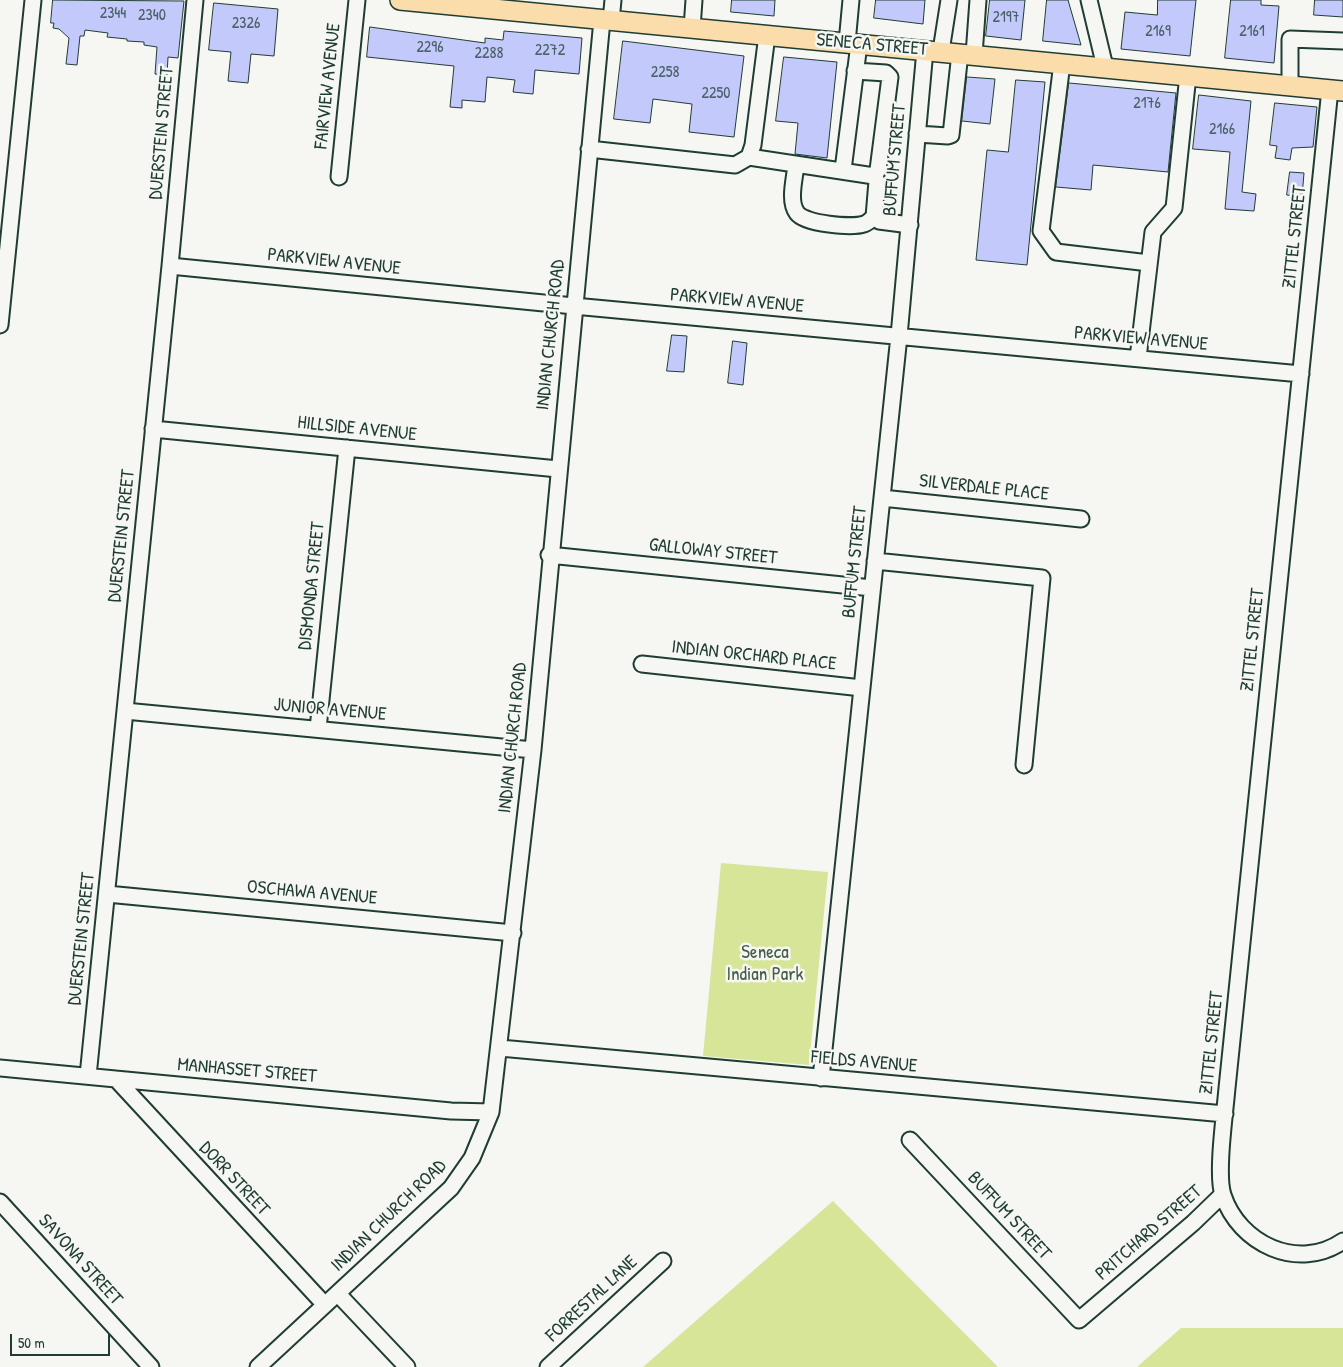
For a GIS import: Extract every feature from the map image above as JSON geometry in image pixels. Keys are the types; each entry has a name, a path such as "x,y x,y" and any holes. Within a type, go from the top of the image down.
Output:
{"main road":[{"name":"SENECA STREET","path":"400,0 1337,90"}],"street":[{"path":"0,324 33,0"},
{"name":"DUERSTEIN STREET","path":"88,1076 195,0"},
{"name":"FAIRVIEW AVENUE","path":"339,177 357,0"},
{"name":"INDIAN CHURCH ROAD","path":"258,1367 451,1188 472,1158 491,1112 500,1048 533,750 549,555 589,149 607,20 613,0"},
{"path":"692,28 694,0"},
{"path":"843,170 855,71 851,0"},
{"name":"BUFFUM STREET","path":"821,1078 899,336 917,134 933,51 949,0"},
{"path":"917,134 951,135 978,0"},
{"path":"1089,0 1106,67"},
{"path":"749,157 753,145 767,35"},
{"path":"1290,85 1290,39 1343,41"},
{"path":"1062,63 1041,231 1056,252 1149,263"},
{"path":"855,71 886,74 890,77 878,170 874,176"},
{"path":"1138,358 1153,232 1174,208 1188,75"},
{"name":"ZITTEL STREET","path":"1222,1195 1220,1178 1225,1114 1301,374 1337,90"},
{"path":"589,149 735,165 749,157 843,170 874,176 877,181 874,217 866,224 850,225 807,221 798,214 793,203 796,164"},
{"path":"874,217 878,221 910,225"},
{"name":"PARKVIEW AVENUE","path":"170,266 1301,374"},
{"name":"HILLSIDE AVENUE","path":"153,428 558,469"},
{"name":"DISMONDA STREET","path":"318,729 347,448"},
{"name":"SILVERDALE PLACE","path":"882,498 1081,519"},
{"name":"GALLOWAY STREET","path":"549,555 872,588"},
{"path":"875,561 1042,578 1024,765"},
{"name":"INDIAN ORCHARD PLACE","path":"642,664 862,688"},
{"name":"JUNIOR AVENUE","path":"125,711 533,750"},
{"name":"OSCHAWA AVENUE","path":"107,894 513,933"},
{"name":"FIELDS AVENUE","path":"500,1048 1225,1114"},
{"name":"MANHASSET STREET","path":"0,1068 451,1111 491,1112"},
{"name":"DORR STREET","path":"116,1079 326,1305"},
{"name":"BUFFUM STREET","path":"910,1140 1079,1320"},
{"name":"PRITCHARD STREET","path":"1079,1320 1193,1223 1222,1195 1241,1228 1254,1239 1279,1252 1309,1254 1323,1251 1343,1241"},
{"name":"SAVONA STREET","path":"0,1202 152,1367"},
{"name":"FORRESTAL LANE","path":"548,1367 663,1261"},
{"path":"338,1294 407,1367"}],"green space":[{"name":"Seneca Indian Park","path":"721,863 828,872 809,1065 703,1056"},
{"path":"833,1201 998,1367 643,1367"},
{"path":"1181,1328 1343,1328 1343,1367 1137,1367"}],"building":[{"path":"53,0 184,1 178,58 168,57 167,75 155,74 157,47 144,45 144,42 107,37 108,33 85,30 84,36 80,36 77,65 66,64 69,38 59,29 53,28 54,23 51,23"},
{"path":"732,0 775,0 774,16 731,12"},
{"path":"876,0 925,0 923,24 874,18"},
{"path":"990,0 1025,0 1021,40 986,36"},
{"path":"1047,0 1068,0 1081,45 1043,41"},
{"path":"1158,0 1196,0 1190,56 1121,49 1125,12 1157,15"},
{"path":"1231,0 1261,0 1261,5 1279,6 1274,63 1225,58"},
{"path":"1315,0 1343,0 1343,17 1314,15"},
{"path":"214,3 278,9 274,56 251,54 248,83 228,81 231,52 209,50"},
{"path":"370,27 485,43 485,38 503,40 504,31 582,38 579,74 535,70 533,94 513,92 515,80 487,77 485,102 462,100 462,108 450,107 454,66 367,57"},
{"path":"623,41 744,56 734,137 689,132 692,104 653,99 650,123 614,119"},
{"path":"784,57 837,62 827,158 795,154 798,123 776,121"},
{"path":"967,77 995,79 990,124 962,121"},
{"path":"1016,80 1045,82 1027,265 976,260 987,150 1008,152"},
{"path":"1069,83 1176,93 1168,172 1093,165 1091,190 1056,187"},
{"path":"1199,95 1251,101 1242,192 1256,194 1254,211 1225,209 1230,152 1193,149"},
{"path":"1275,103 1317,107 1313,147 1292,148 1290,160 1275,158 1277,146 1270,145"},
{"path":"1290,172 1304,173 1302,197 1287,195"},
{"path":"672,335 687,336 684,372 667,371"},
{"path":"733,341 747,343 743,385 728,383"}]}
